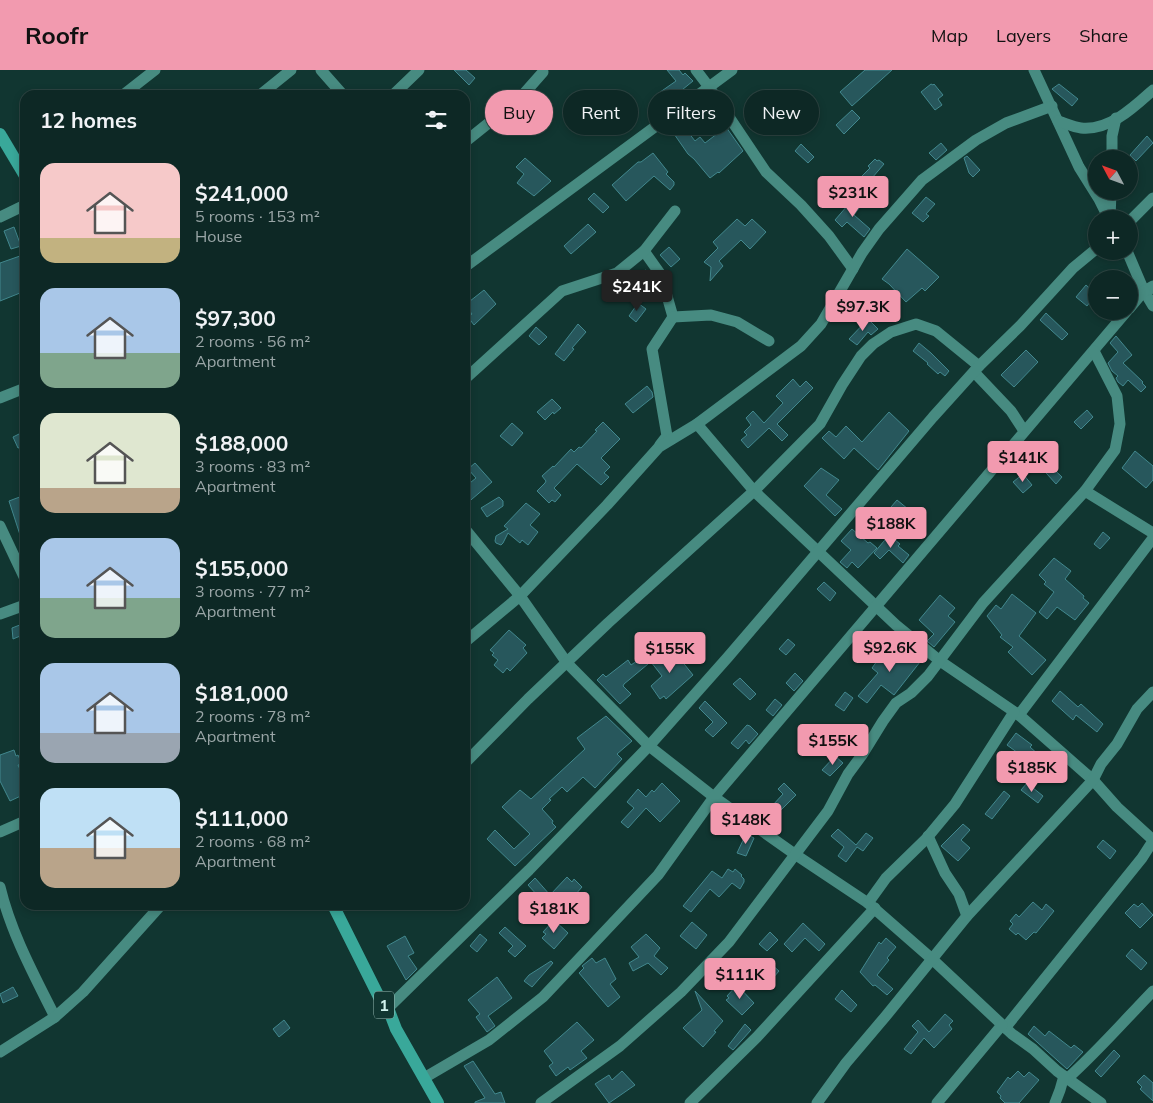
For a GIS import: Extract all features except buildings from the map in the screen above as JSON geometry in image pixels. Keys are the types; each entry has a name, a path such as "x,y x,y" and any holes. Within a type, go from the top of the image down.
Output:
{"main road":[{"path":"0,134 20,167"},
{"name":"1","path":"336,910 381,1001 388,1008 396,1029 438,1103"}],"street":[{"path":"129,90 155,70"},
{"path":"266,90 291,70"},
{"path":"322,70 340,90"},
{"path":"398,90 419,70"},
{"path":"696,70 766,172 802,205 829,236 853,269"},
{"path":"470,263 732,70"},
{"path":"470,138 521,97 543,72"},
{"path":"1037,72 1078,167 1105,210"},
{"path":"1058,121 1080,128 1100,127 1132,109 1153,90"},
{"path":"659,447 697,424 802,346 820,324 879,229 922,180 976,140 1006,123 1052,106"},
{"path":"1112,150 1112,136 1116,118"},
{"path":"1138,213 1153,198"},
{"path":"0,217 20,207"},
{"path":"470,374 562,291 617,273 644,251 675,211"},
{"path":"644,251 661,275 674,317"},
{"path":"388,1008 529,870 649,746 728,658 933,417 1073,268 1088,256"},
{"path":"1133,260 1150,288 1153,305"},
{"path":"1138,300 1150,288"},
{"path":"674,317 711,315 737,322 769,341"},
{"path":"470,638 520,596 608,506 667,436 652,349 674,317"},
{"path":"424,1078 489,1040 544,997 658,875 714,796 1120,320"},
{"path":"470,758 528,699 754,491 820,424 842,384 861,356 873,344 891,332 916,324 936,331 977,369 1012,411 1024,431"},
{"path":"541,1103 620,1046 682,992 729,942 828,811 848,774 896,703 911,693 922,682 983,603 1084,491 1115,450 1120,424 1117,396 1094,351"},
{"path":"0,398 20,390"},
{"path":"697,424 754,491 896,625 940,660 1016,714 1093,780 1117,807 1153,840 1142,858 1004,1026 937,1103"},
{"path":"1084,491 1153,533"},
{"path":"0,526 20,569"},
{"path":"470,535 520,596 567,663 649,746 796,855 872,906 1004,1026 1101,1103"},
{"path":"690,1103 757,1037 872,906 886,878 928,836 955,804 1016,714 1153,538"},
{"path":"0,614 20,607"},
{"path":"817,1103 846,1063 967,916 1093,780 1101,764 1117,744 1137,709 1153,692"},
{"path":"0,832 20,823"},
{"path":"928,836 945,873 959,894 967,916"},
{"path":"0,887 5,907 23,953 55,1017"},
{"path":"0,1052 55,1017 83,992 157,910"},
{"path":"1055,1103 1066,1077 1094,1056 1110,1036 1153,991"}]}
